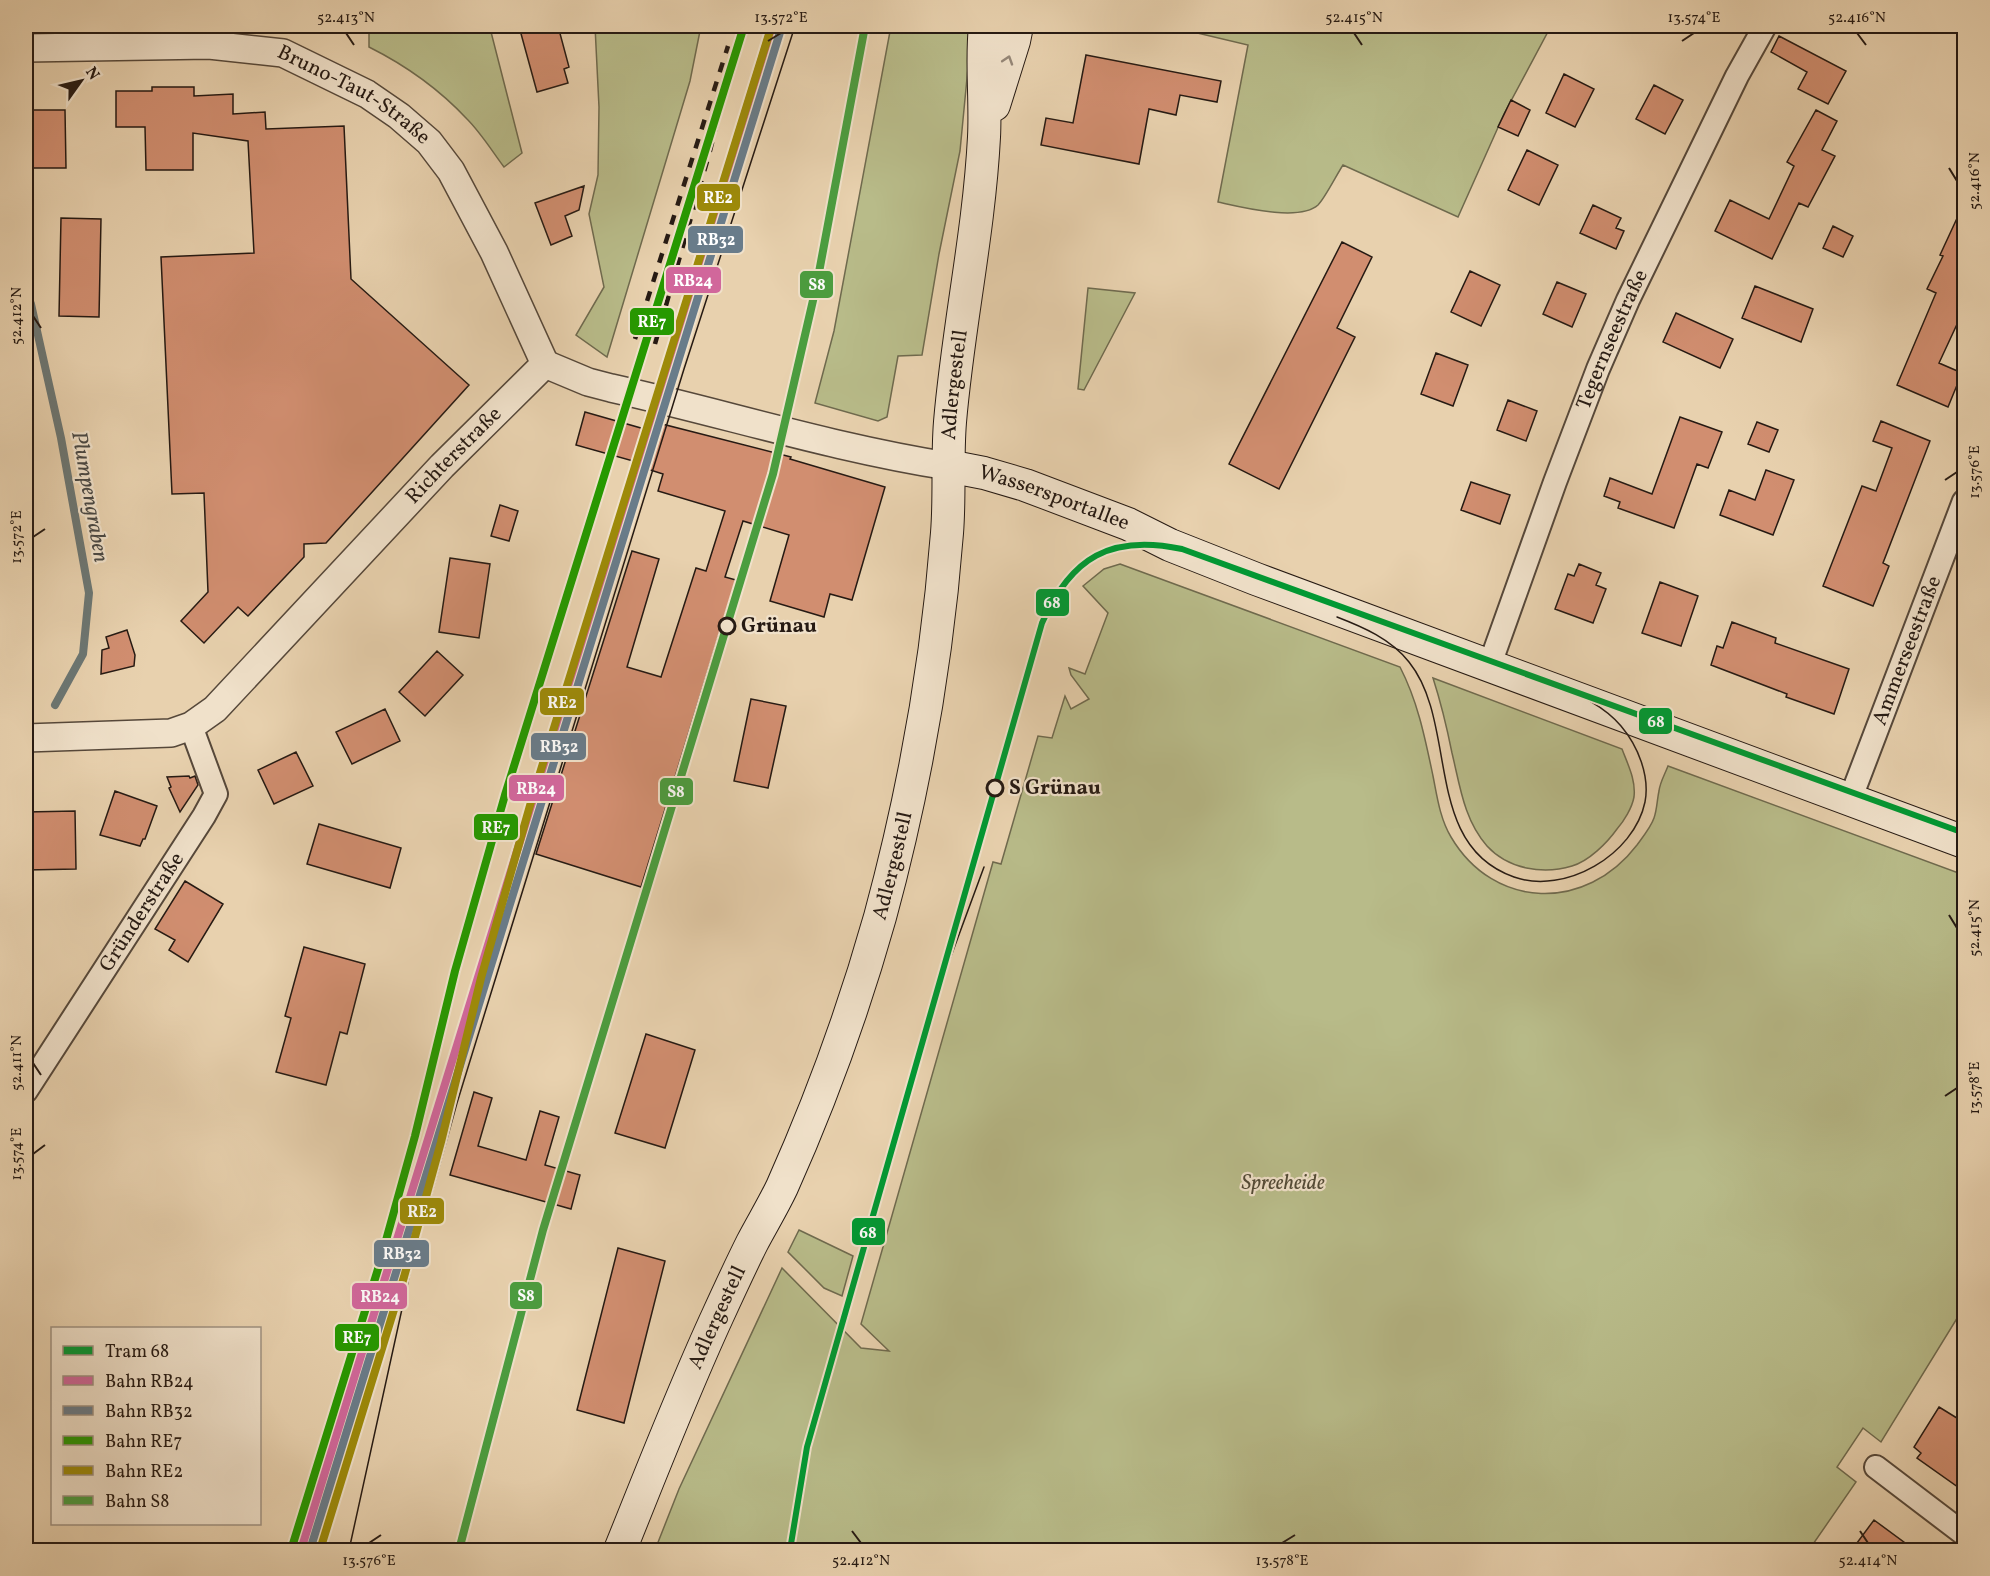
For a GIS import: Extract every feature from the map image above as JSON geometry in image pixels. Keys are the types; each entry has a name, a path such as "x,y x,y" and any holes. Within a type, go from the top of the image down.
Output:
{"main road":[{"name":"Adlergestell","path":"620,1551 673,1414 750,1246 780,1191 817,1103 879,921 911,788 933,662 947,536 950,418 984,135 985,26"},
{"name":"Adlergestell","path":"984,135 1017,26"},
{"name":"Wassersportallee","path":"948,466 984,473 1025,485 1128,524 1170,545 1489,667 1965,842"}],"street":[{"name":"Tegernseestraße","path":"1489,667 1555,482 1634,287 1732,86 1765,26"},
{"name":"Bruno-Taut-Straße","path":"26,48 209,45 283,53 367,94 399,116 429,142 451,171 494,252 545,364"},
{"path":"545,364 588,382 611,388 895,458 948,466"},
{"name":"Richterstraße","path":"26,738 171,733 191,726 215,709 382,528 545,364"},
{"name":"Ammerseestraße","path":"1850,800 1965,501"},
{"name":"Gründerstraße","path":"26,1090 216,794 191,726"},
{"path":"1876,1467 1965,1534"}],"green space":[{"path":"595,26 701,26 690,81 607,357 576,335 604,287 589,214 598,175 599,107"},
{"path":"891,26 972,26 960,151 922,355 898,356 887,417 878,421 815,403 834,331"},
{"path":"1168,26 1551,26 1504,114 1458,217 1343,165 1321,202 1309,210 1270,212 1218,202 1248,45"},
{"path":"369,28 490,28 522,153 504,167 477,130 445,98 408,70 369,47"},
{"path":"1088,288 1135,293 1084,390 1078,389"},
{"name":"Spreeheide","path":"1120,564 1400,667 1412,693 1420,720 1439,807 1447,830 1469,861 1491,878 1515,889 1541,894 1567,891 1592,882 1616,867 1637,845 1651,825 1656,812 1660,784 1668,766 1964,875 1964,1307 1881,1442 1863,1428 1837,1467 1856,1482 1809,1550 655,1550 679,1489 782,1268 861,1348 889,1351 861,1324 993,862 1001,864 1038,736 1052,738 1065,696 1071,709 1089,699 1071,675 1069,668 1085,674 1108,613 1083,586 1104,569"},
{"path":"1433,678 1622,749 1633,779 1634,797 1625,818 1603,846 1578,864 1549,870 1515,865 1495,854 1479,836 1468,814"},
{"path":"799,1230 853,1256 842,1296 824,1288 788,1252"}],"building":[{"path":"537,26 558,26 569,67 564,69 568,83 537,92 520,30"},
{"path":"1779,36 1846,71 1828,104 1798,89 1807,72 1771,52"},
{"path":"1086,55 1221,81 1217,102 1180,95 1176,115 1149,109 1139,164 1041,145 1046,118 1073,123"},
{"path":"1564,74 1594,89 1575,127 1546,113"},
{"path":"1654,85 1683,100 1665,134 1636,119"},
{"path":"152,87 194,87 194,96 233,94 233,114 265,112 266,129 344,126 351,279 469,385 326,543 304,544 304,557 248,616 238,607 204,643 181,621 208,592 204,493 172,494 161,257 254,253 248,141 193,133 193,170 146,170 145,127 116,127 116,91 152,91"},
{"path":"1511,100 1530,110 1518,136 1498,127"},
{"path":"26,110 65,110 66,168 27,168"},
{"path":"1816,110 1837,121 1822,150 1835,156 1808,207 1799,203 1772,259 1715,231 1730,200 1769,219 1794,166 1787,162"},
{"path":"1527,150 1558,165 1539,205 1508,190"},
{"path":"584,186 579,210 565,216 572,236 551,245 535,203"},
{"path":"1965,201 1965,307 1939,363 1962,373 1948,407 1897,385 1936,293 1927,289"},
{"path":"1593,205 1621,218 1616,228 1624,231 1616,249 1580,233"},
{"path":"61,218 101,219 99,317 59,316"},
{"path":"1833,226 1853,236 1843,257 1823,248"},
{"path":"1342,242 1372,257 1337,328 1355,337 1279,489 1229,464"},
{"path":"1470,271 1500,285 1481,326 1451,312"},
{"path":"1557,282 1586,294 1572,327 1543,314"},
{"path":"1755,286 1813,309 1801,342 1742,318"},
{"path":"1676,313 1733,339 1720,368 1663,342"},
{"path":"1436,353 1468,365 1453,406 1421,394"},
{"path":"1508,400 1537,411 1526,441 1497,430"},
{"path":"585,412 655,432 658,423 791,457 790,459 885,487 852,600 830,594 824,617 770,601 789,535 743,521 725,577 736,580 641,887 536,854 632,551 659,559 627,667 661,677 696,568 706,571 725,511 658,491 663,474 644,468 644,464 576,445"},
{"path":"1680,417 1722,432 1708,468 1697,464 1674,528 1618,508 1620,502 1604,496 1610,478 1652,494"},
{"path":"1881,421 1930,441 1883,563 1889,566 1873,606 1823,586 1862,486 1876,491 1892,448 1873,441"},
{"path":"1757,422 1778,430 1769,452 1748,444"},
{"path":"1766,470 1794,480 1773,535 1720,515 1729,490 1755,500"},
{"path":"1471,482 1510,495 1500,524 1461,510"},
{"path":"500,505 518,511 509,541 491,536"},
{"path":"450,558 490,564 479,638 439,632"},
{"path":"1579,564 1601,573 1596,585 1606,589 1593,623 1555,609 1568,574 1574,576"},
{"path":"1660,582 1698,596 1681,646 1642,633"},
{"path":"1732,622 1776,638 1775,643 1849,669 1834,714 1786,697 1787,694 1711,665 1717,646 1723,648"},
{"path":"127,630 135,655 134,666 101,674 102,650 109,648 106,637"},
{"path":"437,651 463,675 425,716 399,692"},
{"path":"751,699 786,706 768,788 734,781"},
{"path":"385,709 400,741 352,764 336,732"},
{"path":"296,752 313,786 274,804 258,770"},
{"path":"189,776 190,778 195,776 198,785 180,812 169,788 171,787 167,777"},
{"path":"115,791 157,806 145,839 140,846 100,835"},
{"path":"75,811 76,869 26,870 26,812"},
{"path":"319,824 401,848 390,888 307,864"},
{"path":"185,881 223,904 188,962 169,950 175,940 155,929"},
{"path":"304,947 365,964 347,1034 340,1032 326,1085 276,1072 291,1018 285,1016"},
{"path":"646,1034 695,1050 665,1148 615,1133"},
{"path":"474,1092 492,1098 478,1146 526,1160 540,1111 559,1117 545,1165 580,1175 571,1209 450,1175"},
{"path":"618,1248 665,1261 624,1423 577,1410"},
{"path":"1939,1407 1965,1423 1965,1492 1917,1458 1921,1453 1914,1447"},
{"path":"1874,1520 1916,1551 1851,1551"}],"waterway":[{"name":"Plumpengraben","path":"26,292 31,304 61,438 89,593 83,654 55,705"}],"tram line":[{"path":"349,1550 411,1268 457,1103 684,369 795,26"},
{"name":"68","path":"790,1550 807,1447 1042,623 1053,600 1066,581 1096,556 1114,548 1134,545 1157,545 1182,549 1964,833"},
{"path":"1337,617 1385,640 1409,662 1424,688 1434,717 1446,781 1454,811 1466,839 1485,861 1514,877 1534,881 1554,880 1575,875 1612,854 1627,839 1638,821 1645,802 1646,782 1641,762 1633,743 1621,726 1583,697 1556,686"},
{"path":"933,1005 984,867"}],"railway":[{"path":"655,344 710,151 741,26"},
{"path":"635,339 728,46"}],"rail line":[{"name":"RE7","path":"292,1547 378,1269 415,1136 455,971 505,795 744,26"},
{"name":"RB24","path":"301,1550 772,26"},
{"name":"S8","path":"459,1550 543,1230 773,474 817,283 865,26"},
{"name":"RB32","path":"310,1550 781,29"},
{"name":"RE2","path":"320,1550 404,1277 441,1142 481,978 531,802 770,31"}],"place":[{"name":"Grünau","path":"727,626"},
{"name":"S Grünau","path":"995,788"}]}
